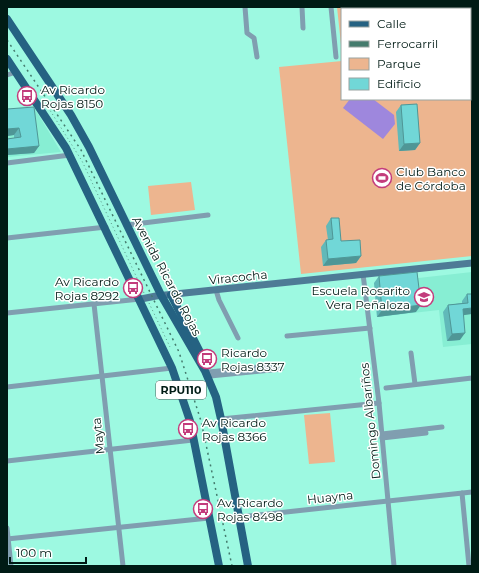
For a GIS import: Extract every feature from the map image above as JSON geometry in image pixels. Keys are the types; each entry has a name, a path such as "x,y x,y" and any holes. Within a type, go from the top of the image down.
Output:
{"main road":[{"name":"Avenida Ricardo Rojas","path":"7,19 80,131 126,225 162,295 201,364 216,397 248,566"},
{"name":"RPU110","path":"7,59 55,128 70,155 141,299 172,368 184,401 219,566"},
{"name":"Viracocha","path":"141,299 162,295 472,263"},
{"path":"171,295 210,374 216,397"}],"street":[{"path":"245,7 247,33 254,38 257,57"},
{"path":"302,7 304,28"},
{"path":"331,7 336,56"},
{"path":"7,75 16,72"},
{"path":"7,163 70,155"},
{"path":"126,225 208,215"},
{"path":"7,238 106,227"},
{"name":"Domingo Albariños","path":"363,274 379,403 394,566"},
{"path":"216,290 219,300 238,338"},
{"name":"Viracocha","path":"7,313 141,299"},
{"name":"Mayta","path":"94,304 122,566"},
{"path":"287,336 370,328"},
{"path":"411,353 415,384"},
{"path":"210,374 270,366"},
{"path":"7,387 172,368"},
{"path":"210,374 281,369"},
{"path":"386,388 472,378"},
{"path":"221,419 379,403"},
{"path":"382,436 442,427"},
{"path":"382,436 426,433"},
{"path":"7,460 193,440"},
{"name":"Huayna","path":"239,517 472,492"},
{"path":"462,493 469,566"},
{"path":"8,539 209,518"},
{"path":"7,528 11,566"}],"shaded area":[{"path":"349,100 374,100 394,115 395,124 383,139 343,108"},
{"path":"35,109 61,152 7,157 7,112"},
{"name":"Escuela Rosarito Vera Peñaloza","path":"472,272 472,344 443,347 439,310 377,317 374,283"}],"green space":[{"path":"337,7 441,7 341,8 341,45"},
{"name":"Club Banco de Córdoba","path":"471,36 472,256 301,274 279,67 341,61 341,100 471,100"},
{"path":"191,182 195,210 151,215 148,186"},
{"path":"330,413 335,462 309,464 304,415"}],"building":[{"path":"417,104 420,143 404,144 401,105"},
{"path":"34,107 39,146 7,149 7,139 21,137 19,128 7,129 7,109"},
{"path":"331,218 339,218 341,241 360,240 361,256 328,259 326,240 333,239"},
{"path":"417,272 421,305 382,310 379,276"},
{"path":"467,294 472,294 472,308 463,309 465,333 452,334 448,305 468,303"}],"railway":[{"path":"7,40 81,150 179,352 201,421 232,566"}],"place":[{"name":"Av Ricardo Rojas 8150","path":"27,96"},
{"name":"Club Banco de Córdoba","path":"382,178"},
{"name":"Av Ricardo Rojas 8292","path":"133,288"},
{"name":"Escuela Rosarito Vera Peñaloza","path":"424,297"},
{"name":"Ricardo Rojas 8337","path":"207,359"},
{"name":"Av Ricardo Rojas 8366","path":"188,429"},
{"name":"Av. Ricardo Rojas 8498","path":"203,509"}]}
